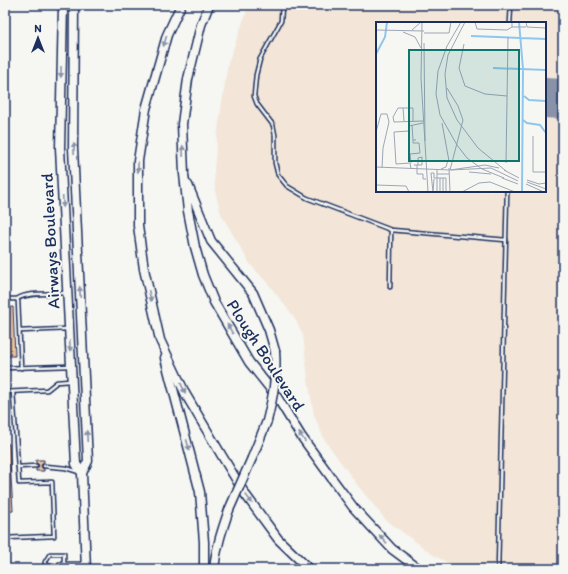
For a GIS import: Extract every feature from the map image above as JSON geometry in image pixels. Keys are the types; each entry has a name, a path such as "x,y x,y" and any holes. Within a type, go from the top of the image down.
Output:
{"main road":[{"name":"Airways Boulevard","path":"63,5 60,148 76,464 82,473"},
{"name":"Airways Boulevard","path":"74,5 74,148 88,462 82,473 86,566"},
{"path":"181,5 167,35 146,109 138,162 138,226 144,269 160,340 200,492 204,542 202,569"},
{"name":"Plough Boulevard","path":"209,5 201,25 188,79 182,124 184,174 188,211 195,247 203,274 214,302 249,362 277,398 301,436 353,507 392,549 415,567 422,569"},
{"path":"184,174 210,241 253,293 269,330 275,351 276,364 273,399 267,421 229,510 220,535 215,555 214,569"},
{"path":"160,340 186,395 245,494 278,539 309,569"}],"lane":[{"path":"282,5 281,21 260,59 256,75 254,96 257,104 273,125 275,135 275,163 278,175 287,186 307,198 391,230 506,240"},
{"path":"510,22 511,5"},
{"path":"498,569 507,192"},
{"path":"390,287 391,230"},
{"path":"5,299 17,299 21,296 30,294 67,293"},
{"path":"17,299 19,305 21,368"},
{"path":"20,331 69,329"},
{"path":"5,368 71,366"},
{"path":"5,392 47,390 57,382 72,381"},
{"path":"6,569 5,538 54,536 52,482 19,483 13,392"},
{"path":"18,467 36,466"},
{"path":"44,466 66,468 82,473"},
{"path":"45,569 45,562 50,554 64,554 64,569"},
{"path":"59,564 86,566"},
{"path":"45,565 53,565"}],"shaded area":[{"path":"249,5 563,5 563,569 458,569 432,554 385,519 358,486 324,439 314,415 303,335 294,317 269,285 250,264 221,214 215,191 214,169 218,129 228,63"}],"building":[{"path":"13,307 15,356 5,356 5,308"},
{"path":"5,444 9,444 13,511 5,512"},
{"path":"36,460 44,460 44,463 41,466 44,471 36,471 39,466 36,463"}],"runway":[{"path":"546,98 563,99"}]}
